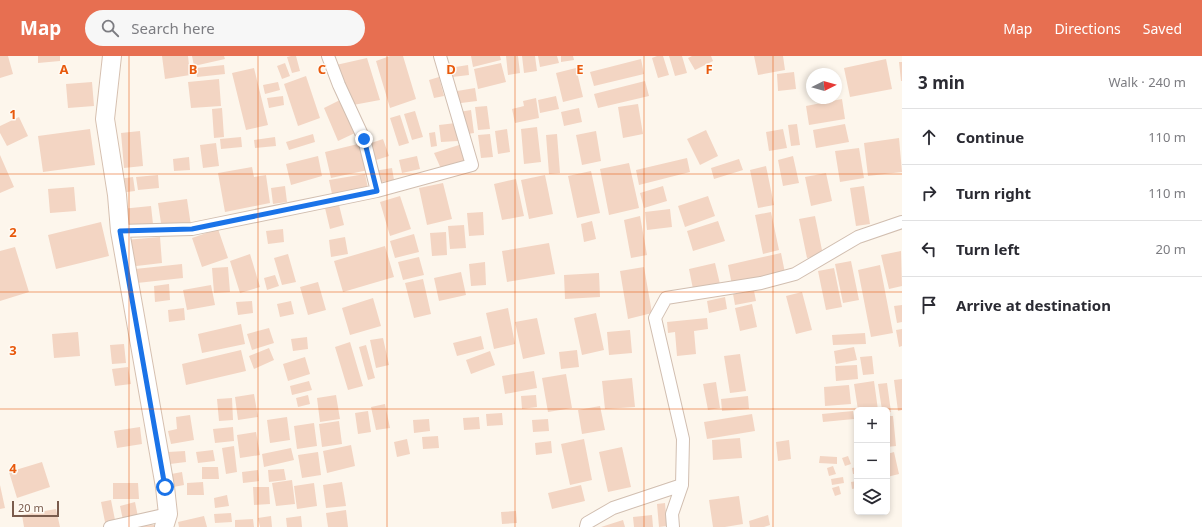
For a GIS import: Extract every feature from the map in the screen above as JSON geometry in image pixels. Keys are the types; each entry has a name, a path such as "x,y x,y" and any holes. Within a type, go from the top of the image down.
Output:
{"street":[{"path":"110,527 166,520 165,487 120,231 117,195 105,120 112,56"},
{"path":"328,56 339,85 364,139 377,191"},
{"path":"120,231 192,229 377,191 472,164 440,56"},
{"path":"673,527 672,514 682,485 683,439 656,318 666,298 761,283 795,274 858,237 902,222"},
{"path":"586,527 587,523 613,508 682,485"}],"building":[{"path":"0,56 8,56 13,74 0,78"},
{"path":"38,56 60,56 60,61 38,63"},
{"path":"162,56 188,56 190,75 165,79"},
{"path":"192,56 224,56 225,59 194,66"},
{"path":"296,56 300,71 292,73 287,57"},
{"path":"390,56 403,56 416,99 390,108 376,61"},
{"path":"471,56 500,56 501,60 473,67"},
{"path":"506,56 518,56 520,73 508,75"},
{"path":"522,56 535,56 537,71 524,73"},
{"path":"538,56 557,56 559,63 540,67"},
{"path":"561,56 573,56 574,60 561,62"},
{"path":"663,56 669,75 658,78 652,58"},
{"path":"669,56 682,56 687,73 675,76"},
{"path":"692,56 711,56 713,61 695,70 688,58"},
{"path":"754,56 783,56 785,70 758,75"},
{"path":"367,58 380,100 353,105 336,65"},
{"path":"641,59 644,74 594,86 590,72"},
{"path":"886,59 892,89 850,97 844,68"},
{"path":"899,62 902,62 902,81 901,81"},
{"path":"285,63 290,76 282,79 277,66"},
{"path":"501,63 506,82 478,89 474,69"},
{"path":"224,65 225,74 197,77 196,68"},
{"path":"468,65 469,75 444,78 443,69"},
{"path":"254,68 268,125 246,130 232,73"},
{"path":"576,68 583,97 563,102 556,73"},
{"path":"794,72 796,89 778,91 777,74"},
{"path":"306,76 320,118 298,126 284,84"},
{"path":"439,77 444,96 434,98 429,80"},
{"path":"219,79 221,106 191,108 188,82"},
{"path":"645,81 649,96 598,108 594,94"},
{"path":"92,82 94,106 68,108 66,84"},
{"path":"278,82 280,90 265,94 263,85"},
{"path":"475,88 477,101 453,104 451,92"},
{"path":"283,96 284,105 269,108 267,98"},
{"path":"556,96 559,109 540,113 538,100"},
{"path":"536,98 539,118 515,123 512,109 524,106 523,101"},
{"path":"842,99 845,119 809,125 806,106 816,104 842,104"},
{"path":"340,100 355,133 338,141 324,108"},
{"path":"638,104 643,134 623,138 618,107"},
{"path":"487,106 490,129 478,130 475,107"},
{"path":"222,108 224,137 214,138 212,109"},
{"path":"579,108 582,122 564,126 561,112"},
{"path":"471,110 474,133 462,135 459,112"},
{"path":"415,111 423,137 412,140 404,114"},
{"path":"400,115 409,143 399,146 390,118"},
{"path":"19,117 28,136 7,146 0,133 0,126"},
{"path":"456,123 458,141 441,142 439,125"},
{"path":"797,124 800,145 791,146 788,125"},
{"path":"845,124 849,142 816,148 813,130"},
{"path":"537,127 541,162 524,164 521,129"},
{"path":"90,129 95,165 43,172 38,136"},
{"path":"507,129 510,152 498,154 495,131"},
{"path":"783,129 787,148 769,151 766,132"},
{"path":"706,130 718,156 700,165 687,139"},
{"path":"140,131 143,166 124,168 121,133"},
{"path":"596,131 601,161 582,165 576,135"},
{"path":"435,132 437,146 431,147 429,133"},
{"path":"313,134 315,142 289,150 286,142"},
{"path":"490,134 493,157 481,158 478,135"},
{"path":"557,134 560,173 549,174 546,135"},
{"path":"241,137 242,147 221,149 220,139"},
{"path":"275,137 276,146 255,148 254,140"},
{"path":"899,138 902,172 868,176 864,143"},
{"path":"383,139 389,156 373,161 368,144"},
{"path":"216,143 219,166 203,168 200,145"},
{"path":"362,143 368,170 331,178 325,152"},
{"path":"459,145 466,163 442,171 434,153"},
{"path":"859,148 864,178 840,182 835,151"},
{"path":"0,155 14,187 0,193"},
{"path":"318,156 322,176 291,185 286,164"},
{"path":"417,156 420,169 402,173 399,160"},
{"path":"793,156 799,183 783,186 778,160"},
{"path":"189,157 190,170 174,171 173,159"},
{"path":"687,158 690,172 639,185 636,170"},
{"path":"739,159 743,170 714,179 711,168"},
{"path":"629,163 639,208 609,215 600,169"},
{"path":"766,166 774,205 758,208 750,170"},
{"path":"252,167 254,177 266,175 270,203 225,212 218,173"},
{"path":"392,168 394,180 376,183 374,171"},
{"path":"591,171 600,213 577,218 568,176"},
{"path":"826,173 832,201 811,206 805,177"},
{"path":"365,174 368,188 332,194 329,180"},
{"path":"158,175 159,188 138,190 136,177"},
{"path":"545,175 553,214 529,219 521,180"},
{"path":"133,177 135,191 119,193 118,179"},
{"path":"516,179 524,216 502,220 494,184"},
{"path":"443,183 452,219 427,225 419,188"},
{"path":"285,186 287,202 273,204 271,188"},
{"path":"663,186 667,201 644,208 640,193"},
{"path":"864,186 870,224 856,226 850,188"},
{"path":"74,187 76,211 50,213 48,189"},
{"path":"400,196 411,229 390,236 380,202"},
{"path":"708,196 715,216 685,227 678,206"},
{"path":"187,199 191,226 162,230 158,203"},
{"path":"339,205 344,225 330,229 325,208"},
{"path":"151,206 153,224 123,227 121,209"},
{"path":"670,209 672,227 647,230 645,212"},
{"path":"483,212 484,235 469,236 467,213"},
{"path":"771,212 779,250 763,254 755,215"},
{"path":"640,216 647,255 631,258 624,220"},
{"path":"815,216 823,255 807,258 799,219"},
{"path":"592,221 596,239 584,242 581,224"},
{"path":"718,221 725,241 693,251 687,231"},
{"path":"101,222 109,256 56,269 48,235"},
{"path":"464,225 466,248 450,249 448,226"},
{"path":"218,229 228,258 202,267 192,238"},
{"path":"283,229 284,242 268,244 266,231"},
{"path":"446,232 447,255 432,256 430,233"},
{"path":"414,234 419,252 395,258 390,241"},
{"path":"160,237 162,263 128,267 125,240"},
{"path":"345,237 348,254 331,257 329,240"},
{"path":"549,243 555,274 507,282 502,251"},
{"path":"385,246 394,277 343,292 334,261"},
{"path":"15,247 29,292 0,301 0,251"},
{"path":"901,251 902,286 889,289 881,255"},
{"path":"781,253 785,273 732,285 728,265"},
{"path":"250,254 260,287 240,293 230,261"},
{"path":"288,254 296,282 282,285 274,258"},
{"path":"419,257 424,275 403,280 398,262"},
{"path":"851,261 859,300 843,303 835,264"},
{"path":"485,262 486,285 471,286 469,264"},
{"path":"715,263 720,284 693,289 689,269"},
{"path":"182,264 183,278 137,283 135,269"},
{"path":"880,265 893,333 871,337 858,270"},
{"path":"228,267 230,292 214,293 212,268"},
{"path":"644,267 652,313 628,319 620,271"},
{"path":"834,268 842,307 826,310 818,271"},
{"path":"461,272 466,295 439,301 434,278"},
{"path":"599,273 600,297 565,299 564,275"},
{"path":"275,275 279,286 267,290 264,278"},
{"path":"423,279 431,314 414,318 405,283"},
{"path":"318,282 326,310 308,315 300,287"},
{"path":"169,284 170,300 155,302 154,286"},
{"path":"211,285 215,305 187,310 183,290"},
{"path":"754,291 756,301 735,305 733,294"},
{"path":"802,292 812,330 796,334 786,296"},
{"path":"725,297 727,309 709,313 707,301"},
{"path":"373,298 381,326 350,335 342,308"},
{"path":"252,301 253,313 238,315 236,302"},
{"path":"291,301 294,314 280,317 277,304"},
{"path":"752,304 757,327 740,331 735,308"},
{"path":"902,305 902,322 897,323 894,306"},
{"path":"184,308 185,320 169,322 168,310"},
{"path":"508,308 515,344 494,349 486,313"},
{"path":"596,313 604,350 582,355 574,318"},
{"path":"537,318 545,354 523,359 515,322"},
{"path":"707,318 708,329 694,331 696,354 677,356 675,332 668,333 667,322"},
{"path":"241,324 245,344 202,353 198,334"},
{"path":"269,328 274,343 252,350 247,334"},
{"path":"902,329 902,346 899,347 896,330"},
{"path":"630,330 632,353 609,355 607,332"},
{"path":"78,332 80,356 54,358 52,334"},
{"path":"865,333 866,344 833,345 832,335"},
{"path":"481,336 484,349 457,356 453,343"},
{"path":"307,337 308,349 293,351 291,339"},
{"path":"383,338 389,365 376,368 370,340"},
{"path":"350,342 363,386 348,390 335,347"},
{"path":"124,344 126,363 112,364 110,345"},
{"path":"366,345 375,378 368,380 359,347"},
{"path":"854,347 857,360 836,364 834,351"},
{"path":"269,348 274,360 254,369 249,356"},
{"path":"241,350 246,371 186,385 182,364"},
{"path":"577,350 579,367 561,369 559,352"},
{"path":"490,351 495,365 471,374 466,360"},
{"path":"740,354 746,391 730,393 724,356"},
{"path":"872,356 874,374 863,375 860,357"},
{"path":"305,357 310,374 288,381 283,364"},
{"path":"857,365 858,379 836,381 835,366"},
{"path":"128,367 131,384 115,386 112,369"},
{"path":"534,371 537,388 505,394 502,376"},
{"path":"566,374 572,408 548,412 542,378"},
{"path":"632,378 635,407 605,409 602,381"},
{"path":"902,379 902,410 898,411 894,380"},
{"path":"309,381 312,390 292,395 290,386"},
{"path":"874,381 878,407 858,407 854,384"},
{"path":"716,382 720,408 708,410 703,384"},
{"path":"887,383 891,412 890,407 882,407 878,384"},
{"path":"849,385 851,404 825,406 824,387"},
{"path":"254,394 258,417 238,420 235,397"},
{"path":"308,395 310,404 298,407 296,398"},
{"path":"336,395 340,419 320,422 317,398"},
{"path":"536,395 537,407 522,409 521,396"},
{"path":"748,396 749,409 722,411 721,399"},
{"path":"232,398 233,420 219,421 217,399"},
{"path":"385,404 390,428 376,430 371,407"},
{"path":"600,406 605,430 582,434 578,410"},
{"path":"368,411 371,432 358,434 355,413"},
{"path":"853,411 854,419 823,422 822,414"},
{"path":"502,413 503,425 487,426 486,414"},
{"path":"752,414 755,431 707,439 704,422"},
{"path":"190,415 194,440 171,444 168,431 177,429 176,417"},
{"path":"890,416 893,416 896,446 890,447"},
{"path":"287,417 290,440 270,443 267,420"},
{"path":"479,417 480,429 464,430 463,418"},
{"path":"429,419 430,431 414,433 413,420"},
{"path":"548,419 549,431 533,432 532,420"},
{"path":"339,421 342,444 322,447 319,424"},
{"path":"314,423 317,446 297,449 294,426"},
{"path":"140,427 142,444 117,448 114,431"},
{"path":"233,427 234,441 215,443 213,429"},
{"path":"256,432 260,455 240,458 237,435"},
{"path":"438,436 439,448 423,449 422,437"},
{"path":"740,438 742,458 713,460 712,440"},
{"path":"407,439 410,454 397,457 394,442"},
{"path":"584,439 592,480 570,485 561,444"},
{"path":"789,440 791,459 778,461 776,442"},
{"path":"551,441 552,453 536,455 535,443"},
{"path":"351,445 355,466 327,473 323,451"},
{"path":"234,446 237,472 226,474 222,448"},
{"path":"622,447 631,487 608,492 599,452"},
{"path":"291,448 294,460 264,467 262,454"},
{"path":"213,450 215,461 198,463 196,452"},
{"path":"185,451 186,462 170,464 168,452"},
{"path":"318,452 321,475 302,478 298,455"},
{"path":"894,452 899,474 890,476 890,453"},
{"path":"820,456 837,457 837,464 819,463"},
{"path":"848,456 851,464 845,466 842,458"},
{"path":"42,462 50,487 17,498 9,472"},
{"path":"833,466 836,474 829,476 827,468"},
{"path":"202,467 218,467 219,479 202,479"},
{"path":"284,469 286,480 269,482 268,470"},
{"path":"258,470 259,481 243,483 242,472"},
{"path":"182,472 184,485 168,488 166,475"},
{"path":"843,477 844,483 832,485 831,479"},
{"path":"292,480 295,504 276,506 272,483"},
{"path":"203,482 204,495 187,495 187,483"},
{"path":"342,482 346,506 326,508 323,485"},
{"path":"851,482 854,482 854,489 852,489"},
{"path":"113,483 138,483 139,499 113,499"},
{"path":"314,483 317,506 297,509 294,486"},
{"path":"0,485 5,508 0,509"},
{"path":"581,485 585,501 552,509 548,493"},
{"path":"839,486 841,494 835,496 832,488"},
{"path":"253,487 269,487 270,504 254,505"},
{"path":"227,495 229,506 215,508 214,498"},
{"path":"739,496 743,524 713,527 709,500"},
{"path":"111,500 115,520 105,522 101,502"},
{"path":"135,502 138,517 123,520 120,506"},
{"path":"665,503 667,526 659,527 657,504"},
{"path":"56,509 60,527 24,527 22,515"},
{"path":"346,510 348,527 328,527 326,513"},
{"path":"516,511 517,523 502,524 501,512"},
{"path":"231,513 232,522 215,523 214,514"},
{"path":"652,515 653,527 634,527 633,517"},
{"path":"768,515 770,525 764,527 750,527 749,521"},
{"path":"204,516 207,527 179,527 178,522"},
{"path":"271,516 272,527 260,527 258,518"},
{"path":"301,516 302,527 287,527 286,518"},
{"path":"253,519 254,527 235,527 235,520"},
{"path":"623,520 625,527 601,527"},
{"path":"154,525 154,527 138,527 138,526"}],"route":[{"path":"165,487 120,231 192,229 377,191 364,139"}]}
